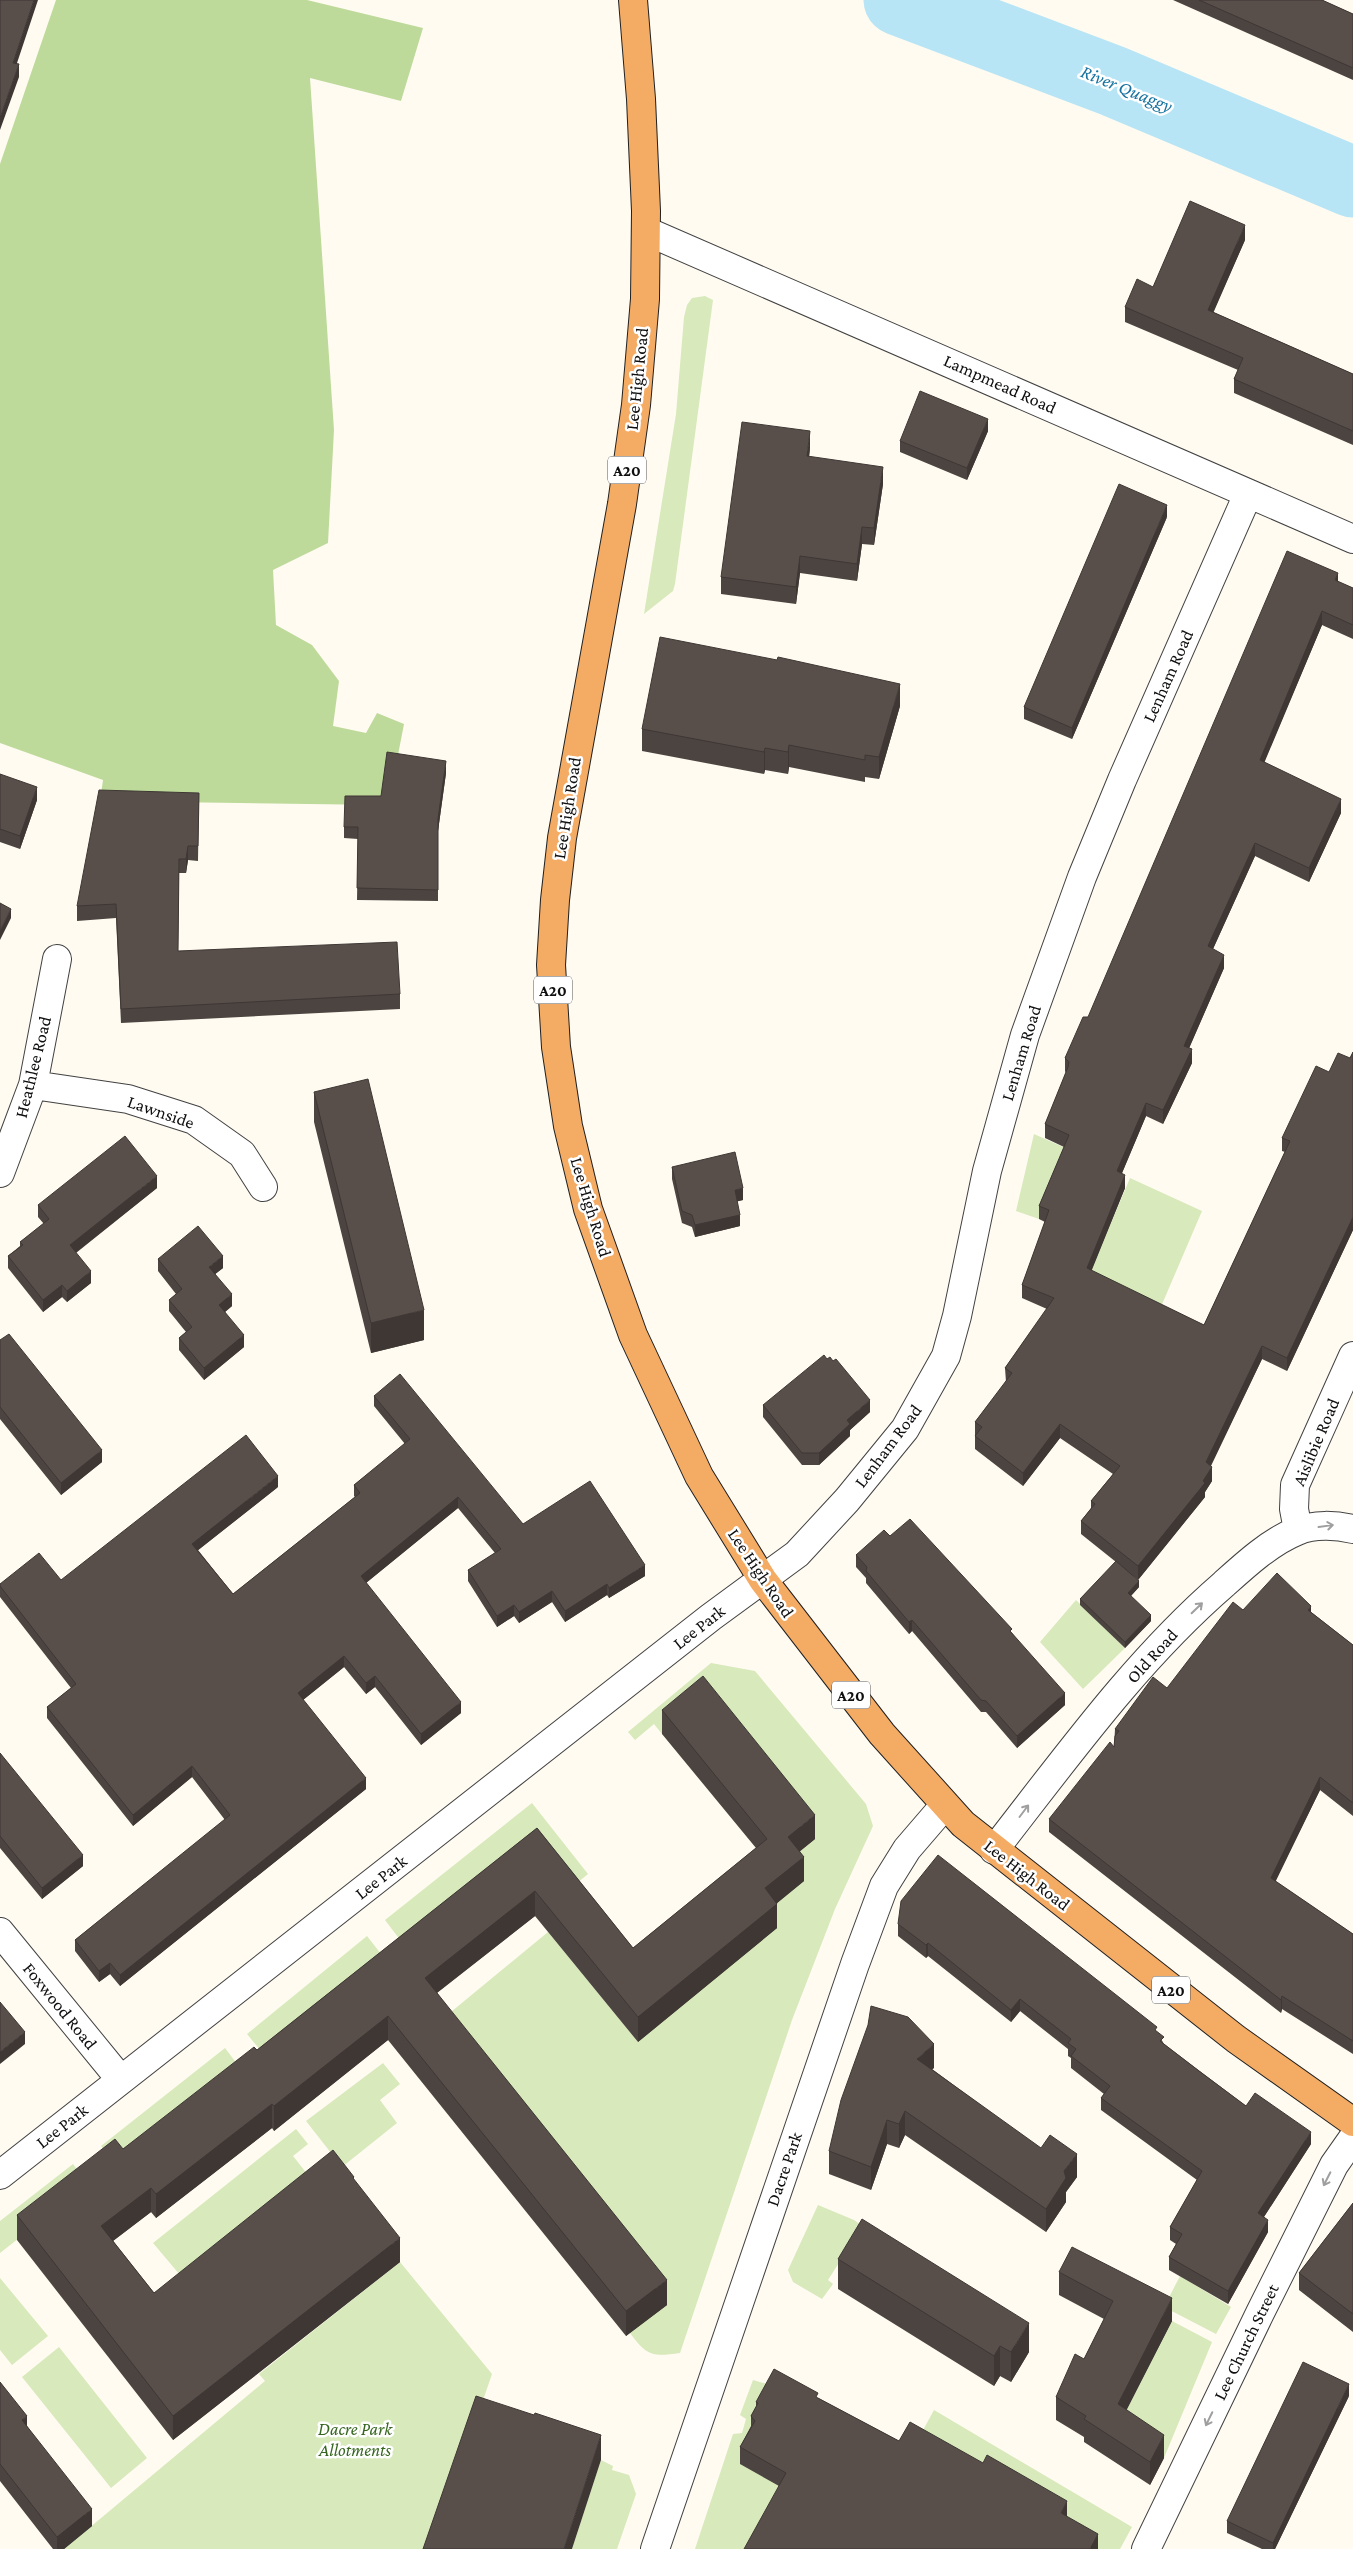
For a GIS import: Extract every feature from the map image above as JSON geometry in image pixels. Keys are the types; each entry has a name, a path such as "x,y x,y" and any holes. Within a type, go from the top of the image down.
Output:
{"highway":[{"name":"Lee High Road","path":"633,0 641,99 646,231 644,309 636,406 624,494 572,775 555,900 551,965 556,1047 568,1126 588,1209 633,1335 699,1476 763,1580 846,1689 944,1806 994,1850 1236,2040 1353,2122"}],"street":[{"name":"Lampmead Road","path":"646,231 1353,539"},
{"name":"Lenham Road","path":"763,1580 797,1554 877,1466 905,1429 946,1356 957,1316 987,1171 1025,1035 1082,877 1122,780 1248,494"},
{"name":"Heathlee Road","path":"0,1173 33,1085 58,959"},
{"name":"Lawnside","path":"33,1085 128,1099 194,1120 242,1154 263,1187"},
{"name":"Aislibie Road","path":"1298,1530 1294,1509 1295,1486 1353,1356"},
{"name":"Old Road","path":"994,1850 1095,1721 1176,1628 1238,1571 1270,1547 1298,1530 1336,1525 1353,1529"},
{"name":"Lee Park","path":"0,2175 353,1900 711,1617 763,1580"},
{"name":"Dacre Park","path":"655,2549 855,1964 884,1886 907,1849 944,1806"},
{"name":"Foxwood Road","path":"0,1932 120,2080"},
{"name":"Lee Church Street","path":"1146,2549 1334,2165 1353,2138"}],"green space":[{"path":"56,0 307,0 423,28 401,101 310,78 334,430 328,543 273,570 276,625 312,645 339,681 333,726 366,733 377,713 404,724 391,791 381,805 100,801 103,780 0,743 0,164"},
{"path":"705,296 713,300 675,584 673,591 644,614 676,414 684,317 687,305 692,298"},
{"path":"1034,1134 1083,1156 1048,1198 1039,1219 1016,1211"},
{"path":"1130,1178 1202,1211 1157,1316 1087,1280"},
{"path":"1076,1600 1125,1648 1083,1689 1040,1642"},
{"path":"711,1663 755,1671 866,1804 873,1826 835,1909 792,2020 680,2353 663,2355 646,2350 630,2333 666,2304 400,2054 548,1932 638,2042 765,1913 804,1881 788,1861 815,1839 662,1734 654,1724 635,1740 628,1732"},
{"path":"532,1803 588,1874 567,1891 410,1953 385,1920"},
{"path":"367,1936 392,1968 271,2063 247,2034"},
{"path":"225,2048 247,2077 123,2174 101,2146"},
{"path":"383,2063 400,2084 380,2100 397,2123 342,2167 306,2121"},
{"path":"296,2129 308,2144 293,2156 308,2175 191,2288 153,2243"},
{"path":"73,2164 88,2184 0,2253 0,2221"},
{"path":"818,2205 854,2220 868,2230 851,2244 828,2280 833,2284 822,2299 793,2282 788,2270"},
{"name":"Dacre Park Allotments","path":"400,2262 492,2374 432,2549 64,2549 265,2381 259,2374"},
{"path":"1180,2276 1231,2307 1216,2334 1164,2307"},
{"path":"0,2278 48,2336 12,2365 0,2350"},
{"path":"1172,2321 1212,2342 1164,2458 1118,2427"},
{"path":"59,2347 147,2458 111,2488 22,2377"},
{"path":"753,2380 774,2386 808,2502 753,2549 695,2549 733,2434 742,2433 746,2419 740,2415"},
{"path":"934,2410 1132,2527 1120,2549 1094,2549 916,2443"},
{"path":"601,2460 613,2466 612,2470 629,2475 636,2494 617,2549 572,2549"}],"building":[{"path":"0,0 34,0 13,63 19,64 0,118"},
{"path":"1199,0 1322,0 1353,14 1353,68"},
{"path":"1190,201 1245,225 1208,310 1353,374 1353,431 1234,379 1243,358 1125,307 1137,279 1153,287"},
{"path":"920,391 988,419 967,468 900,441"},
{"path":"742,422 810,431 807,456 883,467 874,528 862,527 857,564 800,556 796,587 721,577"},
{"path":"1119,484 1167,505 1072,728 1024,707"},
{"path":"1287,551 1338,573 1335,580 1353,588 1353,625 1322,611 1260,760 1341,799 1309,868 1255,843 1208,946 1224,955 1184,1046 1192,1049 1163,1110 1146,1103 1117,1171 1125,1175 1087,1268 1204,1325 1290,1141 1282,1138 1316,1066 1329,1072 1338,1053 1350,1058 1353,1052 1353,1217 1287,1358 1262,1346 1206,1462 1212,1467 1203,1481 1205,1483 1138,1566 1081,1521 1095,1504 1091,1501 1120,1466 1060,1424 1023,1473 975,1436 982,1427 975,1422 1012,1373 1005,1368 1054,1298 1022,1285 1049,1210 1039,1206 1069,1135 1045,1124 1068,1067 1069,1062 1065,1058 1083,1017 1088,1017"},
{"path":"660,637 777,660 778,657 900,684 879,757 865,755 865,760 789,745 788,752 765,748 764,752 642,729"},
{"path":"387,752 446,761 438,819 438,890 357,888 358,827 344,827 345,796 381,796"},
{"path":"0,774 37,787 20,836 0,829"},
{"path":"99,790 199,793 198,846 188,846 186,859 179,859 178,951 397,942 400,994 121,1009 116,904 77,906"},
{"path":"0,903 11,909 0,931"},
{"path":"368,1079 424,1310 371,1323 314,1092"},
{"path":"125,1136 157,1176 70,1245 91,1271 67,1291 62,1285 43,1300 8,1256 23,1245 20,1242 49,1219 38,1205"},
{"path":"735,1152 743,1188 735,1190 740,1215 695,1225 692,1215 682,1211 672,1167"},
{"path":"198,1226 223,1256 209,1267 232,1294 219,1305 244,1335 204,1368 179,1338 192,1327 169,1300 182,1289 158,1259"},
{"path":"9,1334 102,1450 61,1483 0,1407 0,1340"},
{"path":"824,1355 827,1359 830,1357 833,1361 836,1359 870,1400 847,1420 850,1424 819,1453 802,1453 763,1405"},
{"path":"400,1374 523,1524 590,1481 645,1565 609,1588 607,1584 565,1611 552,1591 519,1612 514,1605 497,1616 468,1570 501,1549 458,1497 361,1576 461,1702 421,1734 375,1676 366,1683 344,1656 298,1693 366,1778 120,1975 110,1963 99,1971 75,1940 230,1815 192,1766 133,1815 47,1707 76,1684 0,1584 39,1553 61,1580 246,1435 278,1476 192,1544 233,1594 360,1493 354,1485 410,1439 374,1396"},
{"path":"910,1519 1012,1629 1010,1631 1065,1693 1017,1736 986,1701 981,1700 912,1620 909,1622 866,1571 867,1567 856,1555 884,1530 890,1536"},
{"path":"1116,1561 1139,1581 1128,1593 1151,1615 1125,1642 1080,1599"},
{"path":"1277,1573 1311,1606 1308,1610 1353,1645 1353,1803 1320,1777 1271,1878 1353,1934 1353,2041 1282,1996 1281,2000 1049,1819 1110,1742 1114,1747 1115,1736 1119,1731 1115,1729 1153,1677 1167,1688 1233,1602 1243,1610"},
{"path":"703,1676 815,1815 788,1837 804,1857 765,1888 777,1904 638,2017 535,1891 425,1978 667,2280 626,2311 388,2016 274,2106 272,2104 156,2194 151,2188 101,2226 154,2293 333,2150 400,2238 173,2416 17,2215 115,2139 123,2149 254,2047 257,2050 537,1828 633,1948 767,1839 662,1710"},
{"path":"0,1753 83,1855 42,1888 0,1836"},
{"path":"938,1855 1157,2027 1155,2030 1164,2037 1160,2041 1246,2106 1255,2093 1311,2132 1258,2213 1268,2220 1228,2291 1169,2257 1182,2234 1170,2227 1202,2171 1101,2098 1110,2086 1071,2056 1076,2049 1068,2043 1071,2039 1020,1999 1011,2010 928,1943 926,1945 898,1924 901,1901"},
{"path":"0,2002 25,2032 0,2052"},
{"path":"871,2006 908,2017 934,2044 917,2059 1041,2148 1050,2135 1077,2154 1064,2171 1066,2178 1046,2209 905,2111 899,2124 887,2120 871,2167 829,2151 841,2100 868,2025"},
{"path":"1353,2203 1353,2314 1299,2273"},
{"path":"862,2219 1029,2323 1011,2352 1000,2346 994,2356 838,2259"},
{"path":"1072,2247 1172,2298 1118,2404 1164,2435 1150,2462 1084,2419 1086,2416 1056,2397 1075,2354 1084,2359 1113,2301 1059,2272"},
{"path":"1303,2362 1349,2384 1273,2543 1227,2521"},
{"path":"774,2369 818,2393 816,2397 899,2441 910,2422 983,2463 987,2455 1067,2501 1061,2513 1098,2534 1090,2549 744,2549 786,2473 740,2447 755,2421 751,2416 758,2403 756,2402"},
{"path":"0,2382 27,2416 22,2420 92,2509 57,2537 0,2464"},
{"path":"476,2396 601,2435 564,2549 423,2549"}],"waterway":[{"name":"River Quaggy","path":"899,0 1113,81 1353,182"}]}
